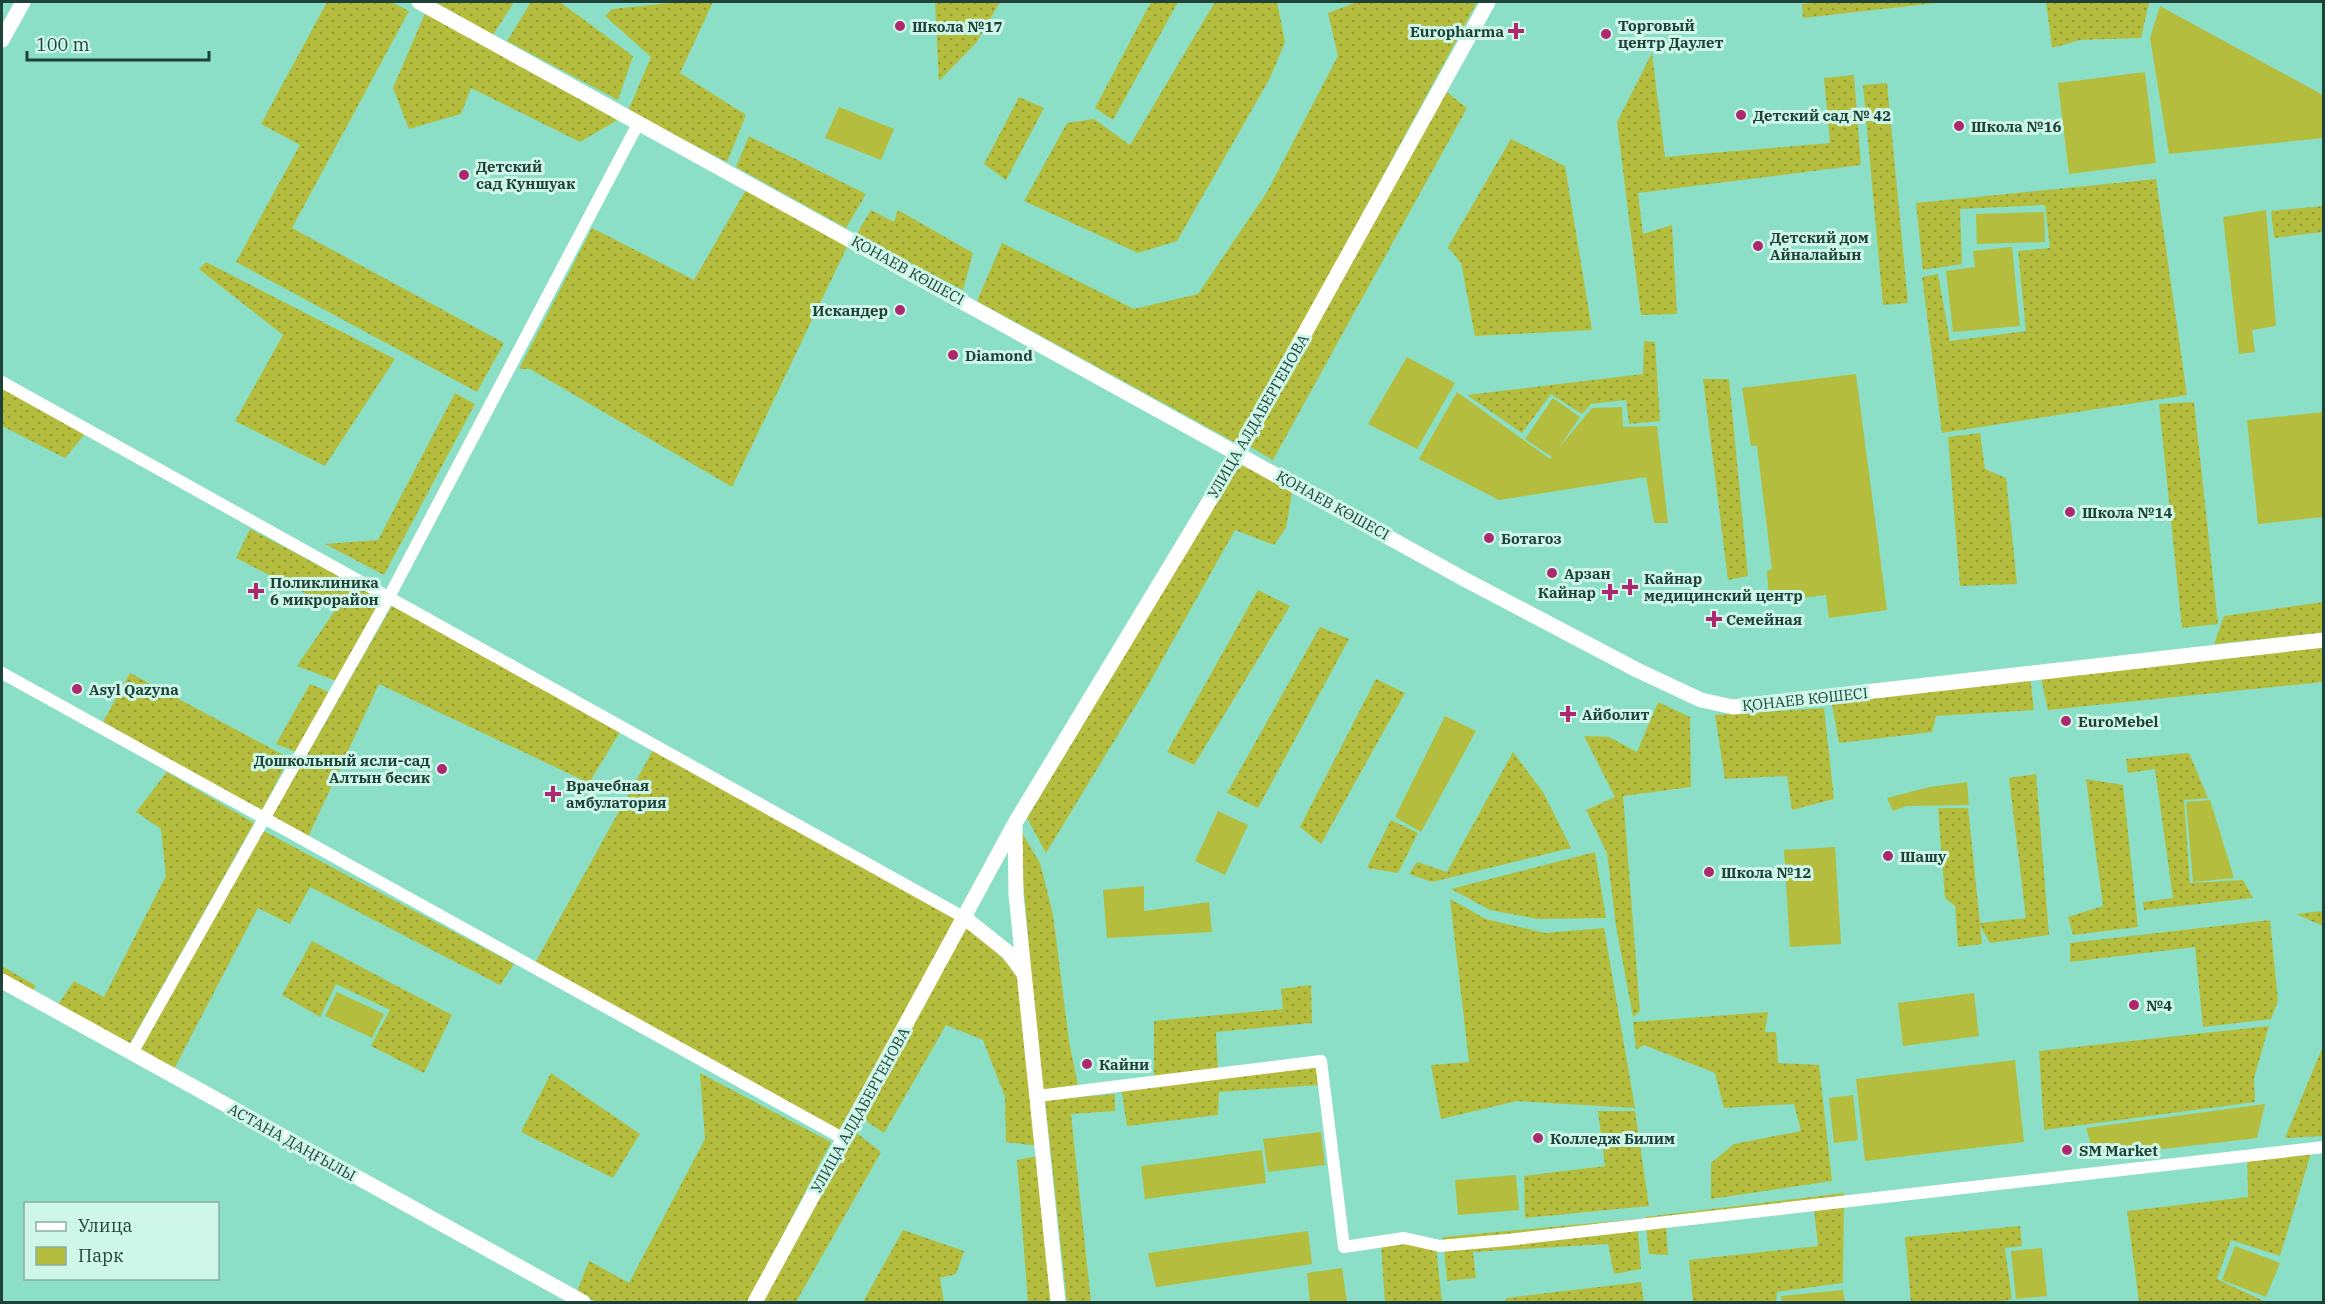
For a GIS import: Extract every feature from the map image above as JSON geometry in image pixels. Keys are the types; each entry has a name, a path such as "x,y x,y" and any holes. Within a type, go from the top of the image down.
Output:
{"street":[{"path":"2,40 23,2"},
{"name":"ҚОНАЕВ КӨШЕСІ","path":"419,2 1239,452 1464,579 1637,670 1701,700 1733,707 2324,639"},
{"name":"УЛИЦА АЛДАБЕРГЕНОВА","path":"755,1302 1015,824 1239,452 1488,2"},
{"path":"132,1053 389,597 639,122"},
{"path":"2,381 965,918 1009,953 1023,974"},
{"path":"2,673 263,820 844,1139"},
{"path":"1015,824 1016,895 1023,974 1038,1096 1058,1302"},
{"name":"АСТАНА ДАҢҒЫЛЫ","path":"2,981 583,1302"},
{"path":"1038,1096 1321,1061 1344,1247 1404,1238 1440,1246 1507,1240 2324,1147"}],"green space":[{"path":"327,2 391,2 409,11 292,228 504,343 477,392 236,262 300,145 261,124"},
{"path":"434,2 514,2 493,35"},
{"path":"531,2 560,2 633,56 618,100 507,41"},
{"path":"679,2 713,2 680,73 746,115 727,162 628,111 651,57 605,16 612,9"},
{"path":"935,2 1000,2 976,43 939,81"},
{"path":"1151,2 1178,2 1113,120 1095,108"},
{"path":"1215,2 1277,2 1285,42 1270,78 1177,241 1138,253 1024,201 1067,123 1094,119 1130,145"},
{"path":"1357,2 1477,2 1238,444 977,301 1002,243 1134,309 1198,294 1267,192 1338,56 1328,13"},
{"path":"1945,2 1803,18 1802,4"},
{"path":"2046,2 2149,3 2141,38 2080,40 2052,48"},
{"path":"2160,6 2323,95 2323,138 2169,154 2150,38"},
{"path":"426,11 621,118 580,142 471,88 461,114 409,129 393,88"},
{"path":"1652,53 1665,157 1830,143 1824,78 1854,75 1861,165 1638,193 1643,234 1672,225 1677,314 1641,315 1617,122"},
{"path":"2145,72 2156,163 2069,174 2058,83"},
{"path":"1887,83 1908,303 1883,305 1863,85"},
{"path":"1444,90 1467,108 1273,460 1249,446"},
{"path":"1019,97 1044,108 1006,180 984,164"},
{"path":"839,107 894,129 881,160 825,138"},
{"path":"749,136 866,194 846,228 736,167"},
{"path":"1511,139 1565,166 1592,330 1475,336 1461,263 1448,247"},
{"path":"2156,179 2187,395 1942,433 1922,277 1938,274 1950,341 2026,331 2018,251 2050,248 2045,205 1960,209 1962,264 1923,270 1916,203"},
{"path":"747,188 847,247 732,487 530,369 519,369 592,228 694,280"},
{"path":"2323,206 2323,232 2274,238 2271,211"},
{"path":"871,210 894,222 898,210 973,253 963,290 856,235"},
{"path":"2266,210 2276,326 2252,330 2255,352 2239,354 2223,217"},
{"path":"2044,212 2045,242 1977,244 1976,214"},
{"path":"2012,247 2020,326 1953,332 1946,271 1975,267 1973,251"},
{"path":"206,262 395,359 325,466 235,421 283,335 199,269"},
{"path":"1644,341 1655,342 1660,421 1629,424 1626,400 1591,404 1582,414 1551,394 1522,433 1467,395 1643,374"},
{"path":"1407,357 1455,383 1417,449 1368,424"},
{"path":"1856,374 1887,610 1829,618 1826,595 1769,602 1767,571 1772,569 1757,446 1751,446 1742,388"},
{"path":"1703,379 1729,379 1748,576 1728,580"},
{"path":"2,387 85,434 65,458 2,426"},
{"path":"1457,392 1550,459 1552,457 1525,439 1553,398 1580,417 1558,449 1592,408 1622,407 1623,427 1657,426 1668,523 1654,523 1646,477 1499,500 1419,459"},
{"path":"455,393 475,404 384,575 325,544 378,540"},
{"path":"2194,402 2218,624 2182,628 2159,404"},
{"path":"2323,412 2323,517 2258,524 2247,420"},
{"path":"1980,433 1985,469 2006,478 2017,584 1960,586 1948,437"},
{"path":"1241,461 1293,487 1286,528 1274,545 1235,530 1147,687 1046,853 1027,818"},
{"path":"250,529 382,599 336,681 297,666 336,609 236,558"},
{"path":"1258,590 1290,606 1194,765 1167,752"},
{"path":"2323,602 2323,633 2214,644 2224,616"},
{"path":"393,604 620,732 589,783 379,684 308,837 272,816"},
{"path":"1320,627 1349,639 1258,808 1227,793"},
{"path":"2323,645 2323,682 2048,710 2041,678"},
{"path":"130,673 289,758 260,814 103,722"},
{"path":"2030,676 2034,710 1936,716 1932,732 1839,743 1831,699"},
{"path":"1376,679 1405,693 1321,844 1300,827"},
{"path":"310,684 329,692 296,752 276,744"},
{"path":"1658,702 1690,717 1691,787 1623,796 1640,1011 1633,1017 1616,926 1607,853 1586,810 1615,797 1584,736 1609,737 1637,752"},
{"path":"1824,708 1834,799 1792,810 1787,776 1725,779 1715,715"},
{"path":"1445,716 1476,731 1421,832 1395,817"},
{"path":"653,750 958,919 839,1130 535,963"},
{"path":"1513,752 1543,792 1571,848 1432,882 1409,874 1417,862 1447,872"},
{"path":"2189,753 2208,798 2184,800 2190,883 2243,880 2253,898 2144,910 2143,902 2173,898 2155,769 2128,773 2126,759"},
{"path":"167,772 254,823 128,1047 57,1006 74,981 104,997 166,876 161,829 136,812"},
{"path":"2036,774 2049,935 1990,943 1980,925 1982,944 1958,947 1955,906 1945,898 1938,808 1968,808 1980,923 2026,918 2009,778"},
{"path":"2086,779 2123,785 2138,927 2073,935 2068,917 2103,906"},
{"path":"1967,782 1969,805 1907,806 1893,811 1887,798 1929,787"},
{"path":"2210,800 2234,878 2193,882 2186,802"},
{"path":"1218,811 1248,825 1225,875 1195,861"},
{"path":"1391,820 1418,833 1398,873 1367,868"},
{"path":"1018,826 1040,863 1053,914 1069,1041 1078,1085 1042,1090"},
{"path":"262,830 514,964 500,985 310,887 290,924 258,908 174,1069 138,1051"},
{"path":"1835,847 1841,944 1790,947 1784,850"},
{"path":"1595,852 1606,918 1538,919 1490,910 1451,889"},
{"path":"1144,886 1144,911 1209,902 1212,932 1107,938 1103,890"},
{"path":"1450,899 1486,919 1545,933 1604,928 1635,1108 1517,1101 1441,1119 1431,1065 1469,1062"},
{"path":"2323,911 2323,926 2296,914"},
{"path":"2270,920 2278,1001 2271,1019 2203,1027 2195,947 2070,962 2070,943"},
{"path":"967,923 1018,974 1038,1146 1006,1142 1005,1097 983,1040 946,1025 884,1133 863,1119"},
{"path":"312,941 452,1015 424,1073 371,1046 390,1010 336,984 320,1017 282,995"},
{"path":"2,966 36,986 31,993 2,976"},
{"path":"1311,985 1312,1023 1216,1032 1218,1070 1154,1078 1154,1021 1283,1009 1281,989"},
{"path":"337,992 384,1014 372,1038 325,1016"},
{"path":"1974,993 1979,1036 1903,1046 1898,1003"},
{"path":"1768,1012 1765,1032 1776,1032 1778,1063 1819,1065 1832,1181 1711,1199 1711,1163 1734,1144 1801,1131 1794,1104 1724,1108 1715,1073 1644,1045 1636,1050 1633,1022"},
{"path":"2269,1026 2254,1078 2255,1102 2044,1130 2039,1051"},
{"path":"2323,1046 2323,1136 2285,1138"},
{"path":"2015,1060 2024,1142 1865,1161 1856,1079"},
{"path":"1317,1065 1318,1085 1219,1092 1218,1115 1127,1126 1121,1088"},
{"path":"551,1073 640,1134 613,1178 521,1132"},
{"path":"700,1073 831,1142 748,1302 597,1302 577,1292 589,1261 629,1283 705,1139"},
{"path":"1115,1094 1115,1111 1071,1114 1091,1302 1067,1302 1045,1100"},
{"path":"1853,1095 1858,1140 1834,1143 1829,1098"},
{"path":"2265,1104 2257,1138 2095,1157 2086,1128"},
{"path":"1598,1111 1635,1111 1649,1206 1525,1218 1524,1176 1605,1166"},
{"path":"854,1131 881,1152 796,1302 761,1302"},
{"path":"1321,1132 1325,1165 1268,1172 1263,1139"},
{"path":"1262,1150 1266,1183 1145,1199 1141,1166"},
{"path":"2247,1150 2312,1150 2280,1256 2231,1240 2217,1279 2266,1302 2139,1302 2127,1211 2248,1197"},
{"path":"1042,1155 1058,1302 1028,1302 1017,1160"},
{"path":"1516,1175 1519,1210 1458,1215 1455,1180"},
{"path":"1844,1193 1843,1283 1777,1292 1776,1302 1693,1302 1689,1260 1818,1246 1814,1210 1666,1227 1668,1255 1649,1254 1645,1217"},
{"path":"1637,1219 1641,1269 1614,1274 1608,1244 1473,1252 1476,1278 1447,1281 1443,1237"},
{"path":"2020,1226 2022,1246 2005,1248 2012,1299 1998,1302 1911,1302 1905,1237"},
{"path":"903,1230 964,1251 956,1274 940,1278 944,1302 863,1302"},
{"path":"1308,1231 1312,1264 1156,1287 1148,1253"},
{"path":"1435,1238 1442,1302 1385,1302 1381,1245"},
{"path":"2235,1246 2280,1263 2266,1297 2222,1280"},
{"path":"2042,1248 2047,1296 2016,1299 2011,1251"},
{"path":"1342,1268 1347,1302 1310,1302 1307,1273"},
{"path":"1641,1282 1644,1302 1506,1302 1506,1298"},
{"path":"1843,1290 1845,1302 1782,1302 1781,1296"}],"place":[{"name":"Школа №17","path":"900,26"},
{"name":"Europharma","path":"1516,31"},
{"name":"Торговый центр Даулет","path":"1606,34"},
{"name":"Детский сад № 42","path":"1741,115"},
{"name":"Школа №16","path":"1959,126"},
{"name":"Детский сад Куншуак","path":"464,175"},
{"name":"Детский дом Айналайын","path":"1758,246"},
{"name":"Искандер","path":"900,310"},
{"name":"Diamond","path":"953,355"},
{"name":"Школа №14","path":"2070,512"},
{"name":"Ботагоз","path":"1489,538"},
{"name":"Арзан","path":"1552,573"},
{"name":"Кайнар медицинский центр","path":"1630,587"},
{"name":"Поликлиника 6 микрорайон","path":"256,591"},
{"name":"Кайнар","path":"1610,592"},
{"name":"Семейная","path":"1714,619"},
{"name":"Asyl Qazyna","path":"77,689"},
{"name":"Айболит","path":"1568,714"},
{"name":"EuroMebel","path":"2066,721"},
{"name":"Дошкольный ясли-сад Алтын бесик","path":"442,769"},
{"name":"Врачебная амбулатория","path":"553,794"},
{"name":"Шашу","path":"1888,856"},
{"name":"Школа №12","path":"1709,872"},
{"name":"№4","path":"2134,1005"},
{"name":"Кайни","path":"1087,1064"},
{"name":"Колледж Билим","path":"1538,1138"},
{"name":"SM Market","path":"2067,1150"}]}
